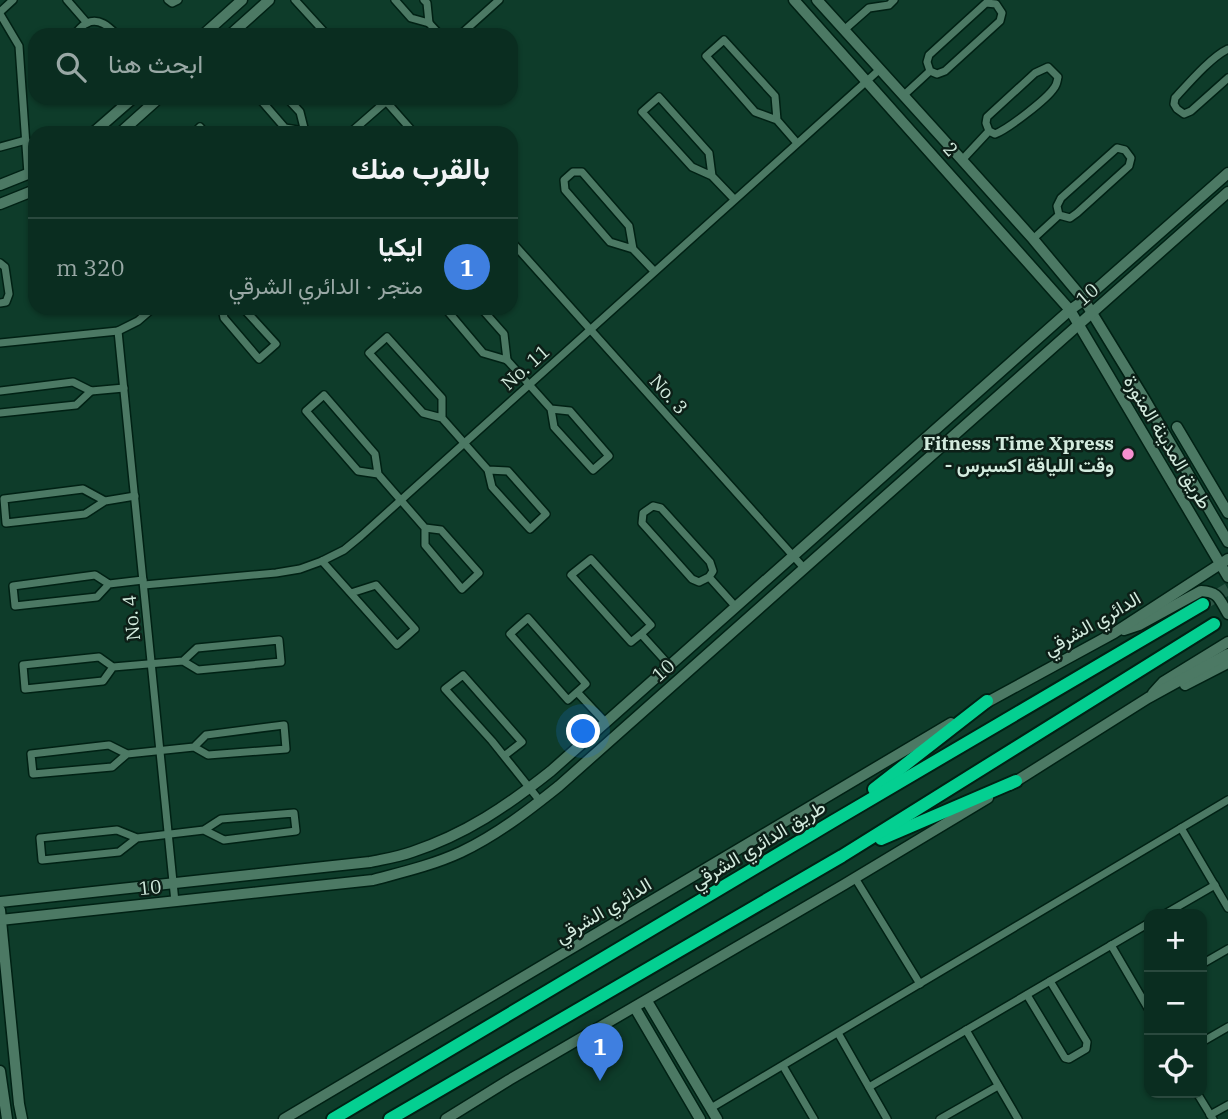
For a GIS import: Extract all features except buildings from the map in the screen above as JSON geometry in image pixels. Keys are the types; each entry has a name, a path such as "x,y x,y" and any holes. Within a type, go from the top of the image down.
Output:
{"highway":[{"name":"طريق الدائري الشرقي","path":"333,1119 1203,604"},
{"path":"393,1118 842,856 1214,624"},
{"path":"832,822 987,701"},
{"path":"842,856 1016,781"},
{"path":"323,1119 360,1103"}],"street":[{"path":"13,0 0,13 19,46 28,151"},
{"path":"67,0 87,23"},
{"path":"168,0 172,3 178,0"},
{"path":"211,28 243,0"},
{"path":"238,28 269,0"},
{"path":"296,0 321,28"},
{"path":"395,0 411,18 429,23 434,28"},
{"path":"424,0 427,3 429,23"},
{"path":"468,28 499,0"},
{"name":"2","path":"794,0 1070,310 1078,325"},
{"name":"2","path":"817,0 1033,239 1092,313"},
{"path":"844,30 869,4 889,5 894,0"},
{"path":"986,3 996,4 1002,13 1000,21 945,71 937,74 930,71 927,62 929,55 986,3"},
{"path":"82,28 95,21 105,23 110,28"},
{"path":"777,120 775,96 724,40 706,56 755,112 777,120 797,143"},
{"path":"1228,49 1215,58 1175,98 1174,104 1184,114 1191,111 1228,78"},
{"path":"1048,66 1058,77 1054,88 1018,120 995,134 989,131 987,117 1035,73 1048,66"},
{"name":"No. 11","path":"109,584 276,573 300,569 344,550 879,70"},
{"path":"904,95 930,71"},
{"path":"712,176 709,153 659,97 642,112 692,167 712,176 734,199"},
{"path":"101,126 125,105"},
{"path":"128,126 151,105"},
{"path":"265,105 283,126"},
{"path":"294,105 300,112 304,126"},
{"path":"357,126 380,105"},
{"path":"391,105 408,126"},
{"path":"962,160 989,131"},
{"path":"0,148 26,140"},
{"path":"1117,148 1125,150 1131,158 1129,166 1070,218 1059,215 1057,206 1061,198 1117,148"},
{"path":"633,249 629,226 582,173 573,172 565,180 565,190 610,242 633,249 654,271"},
{"name":"10","path":"0,902 361,863 410,853 453,836 483,820 530,788 1228,173"},
{"path":"0,185 28,174"},
{"name":"10","path":"0,916 175,902 373,880 416,869 470,847 514,820 559,786 1228,192"},
{"path":"0,204 28,193"},
{"path":"1033,239 1059,215"},
{"name":"No. 3","path":"518,249 804,568"},
{"path":"0,263 6,270 9,294 6,302 0,303"},
{"name":"طريق المدينة المنورة","path":"1092,313 1228,542"},
{"path":"0,333 1,343 118,331 145,315"},
{"path":"223,315 259,359 276,344 249,315"},
{"path":"451,315 483,353 507,360 551,409 554,427 593,470 609,456 570,411 551,409"},
{"path":"487,315 504,334 507,360"},
{"name":"طريق المدينة المنورة","path":"1078,325 1224,561 1228,577"},
{"name":"No. 4","path":"118,331 175,902"},
{"path":"443,418 442,398 387,337 369,353 423,413 443,418 488,470 492,487 530,529 546,514 508,471 488,470"},
{"path":"0,391 73,382 91,391 124,388"},
{"path":"0,413 76,405 91,391"},
{"path":"378,474 358,471 306,411 324,395 375,454 378,474 401,501 425,528 441,530 479,573 462,589 425,545 425,528"},
{"path":"1177,427 1228,513"},
{"path":"105,501 83,489 4,499 6,523 85,514 105,501 135,496"},
{"path":"653,506 661,508 710,562 713,571 709,577 699,582 692,579 642,523 643,513 653,506"},
{"path":"591,559 651,625 641,634 631,642 572,575 591,559"},
{"path":"322,561 397,645 415,629 376,585 351,593"},
{"name":"الدائري الشرقي","path":"284,1119 987,701 1114,633 1224,561"},
{"path":"94,575 109,584 97,597 15,606 13,586 94,575"},
{"path":"709,577 735,606"},
{"path":"1114,633 1139,625 1200,590 1216,594 1228,614"},
{"path":"528,618 586,684 577,692 568,700 510,634 528,618"},
{"path":"641,634 669,665"},
{"path":"113,667 103,681 25,690 23,665 99,657 113,667 183,660 197,648 279,640 281,662 198,670 183,660"},
{"path":"1148,698 1163,682 1228,642"},
{"path":"446,1119 855,878 1148,698 1228,654"},
{"path":"1148,698 1168,694 1228,663"},
{"path":"504,756 522,742 463,675 445,689 540,801"},
{"path":"577,692 605,722"},
{"path":"127,754 112,767 33,774 31,754 109,745 127,754 194,747 208,755 286,749 284,725 206,735 194,747"},
{"path":"711,1108 1228,800"},
{"path":"137,838 119,852 42,860 40,838 117,830 137,838 169,835 204,830 221,819 294,813 296,831 224,840 204,830"},
{"path":"1181,828 1228,908"},
{"path":"855,878 920,984"},
{"path":"1174,909 1215,885"},
{"path":"0,916 22,1119"},
{"path":"869,1087 1144,926"},
{"path":"1111,946 1144,994"},
{"path":"1207,961 1228,949"},
{"path":"1027,995 1065,1058 1069,1059 1086,1049 1087,1042 1050,981"},
{"path":"647,1000 718,1119"},
{"path":"635,1008 700,1119"},
{"path":"1207,1039 1228,1027"},
{"path":"966,1030 1018,1119"},
{"path":"838,1033 887,1119"},
{"path":"783,1066 814,1119"},
{"path":"0,1071 7,1119"},
{"path":"940,1119 998,1086"},
{"path":"1200,1098 1211,1117 1228,1105"}],"tunnel":[{"path":"1203,604 1228,589"}],"place":[{"name":"Fitness Time Xpress - وقت اللياقة اكسبرس","path":"1128,454"},
{"name":"ايكيا","path":"600,1081"}]}
